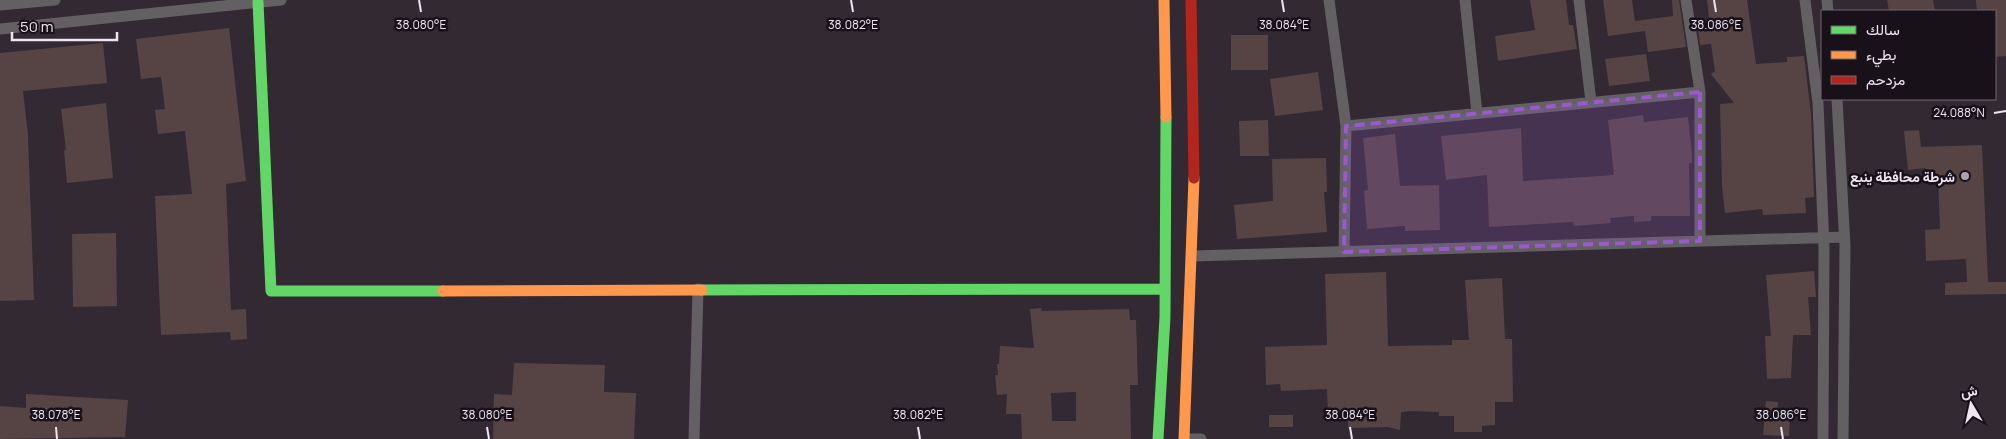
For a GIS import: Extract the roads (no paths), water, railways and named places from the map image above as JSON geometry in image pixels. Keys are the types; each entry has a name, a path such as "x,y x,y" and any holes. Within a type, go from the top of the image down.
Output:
{"street":[{"path":"0,6 55,0"},
{"path":"0,29 281,0"},
{"path":"1158,439 1165,289 1167,185 1164,0"},
{"path":"1191,0 1194,186 1184,439 1201,439"},
{"path":"1329,0 1346,126 1344,252"},
{"path":"1464,0 1477,113"},
{"path":"1580,0 1591,102"},
{"path":"1686,0 1700,92 1700,241"},
{"path":"1805,0 1818,103 1824,238 1825,402 1823,439"},
{"path":"258,2 271,291 1165,289"},
{"path":"1346,126 1700,92"},
{"path":"1837,100 1844,237 1843,439"},
{"path":"1192,256 1844,237"},
{"path":"694,439 698,289"}],"place":[{"name":"شرطة محافظة ينبع","path":"1965,176"}]}
